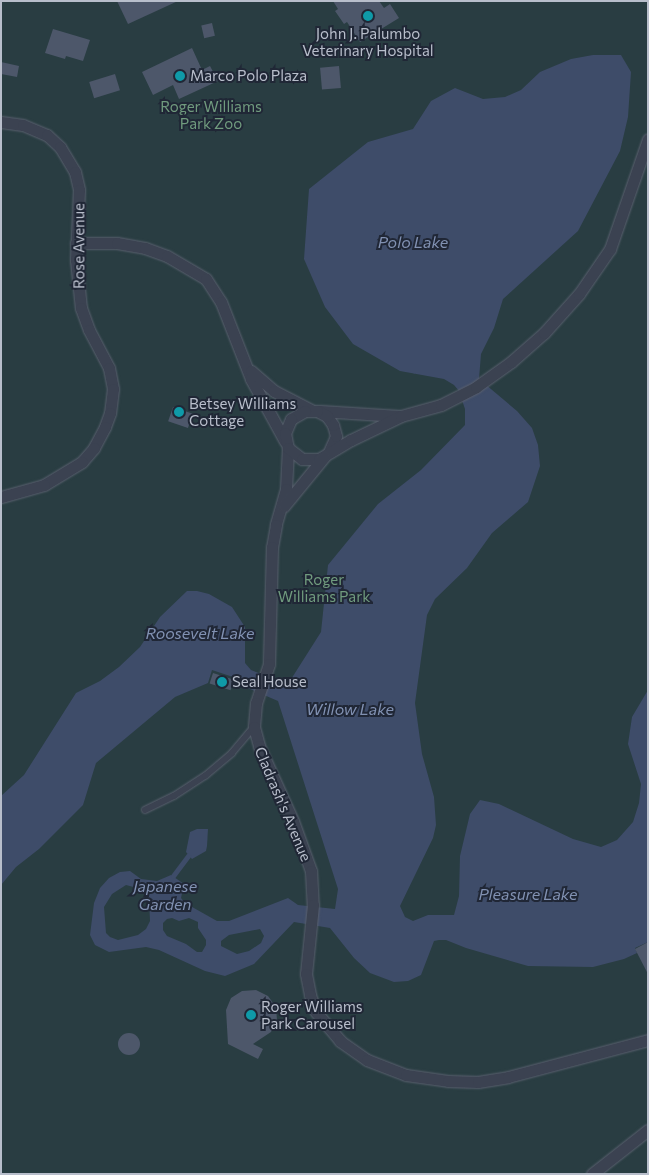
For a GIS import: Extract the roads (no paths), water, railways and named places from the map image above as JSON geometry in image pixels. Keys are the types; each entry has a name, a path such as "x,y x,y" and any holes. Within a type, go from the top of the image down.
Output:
{"street":[{"name":"Rose Avenue","path":"1,122 23,125 46,135 60,146 70,162 79,190 76,243 81,308 89,330 105,359 113,389 110,413 94,448 75,467 44,485 1,497"},
{"path":"76,243 117,243 145,248 167,256 199,274 217,293 245,364 288,446 302,459 313,460 401,416 454,399 492,376 555,322 602,262 615,237 648,139"},
{"path":"245,364 274,391 326,416 335,430 334,442 327,454"},
{"path":"288,446 285,433 291,419 298,414 314,411 401,416"},
{"name":"Cladrash's Avenue","path":"288,446 288,480 274,536 271,642 266,674 254,710 254,727 258,746 294,821 313,880 313,905 306,974 316,1012 331,1032 348,1048 367,1060 391,1070 419,1078 448,1082 492,1080 648,1040"},
{"name":"Cladrash's Avenue","path":"282,507 327,454"},
{"path":"592,1174 648,1130"}],"lane":[{"path":"144,810 174,796 205,776 232,753 254,727"}],"water":[{"path":"593,55 621,55 631,72 628,117 620,151 578,231 503,299 494,328 481,354 479,379 517,411 532,428 538,445 540,466 528,502 492,533 467,568 435,599 427,615 415,703 422,754 434,797 436,825 433,838 400,906 405,917 413,921 428,915 454,915 459,896 460,856 470,814 480,800 499,804 573,839 601,847 617,840 633,822 639,803 641,784 628,744 632,717 648,690 648,942 635,948 637,953 624,959 593,967 528,966 466,948 446,940 439,940 434,941 421,975 408,981 394,982 370,973 354,958 330,928 294,922 254,964 225,976 205,971 159,950 146,947 109,952 95,945 90,935 94,903 100,888 109,878 120,872 130,871 141,879 157,881 171,875 184,884 181,898 185,903 217,921 229,921 288,898 298,905 335,909 338,889 278,701 236,683 236,678 212,670 208,683 175,697 96,763 83,805 39,849 16,867 1,885 1,796 24,775 76,693 100,681 119,667 140,647 160,617 187,591 209,594 232,607 245,627 245,663 251,670 288,684 321,632 328,565 378,504 421,470 465,425 465,409 459,391 454,385 444,379 400,371 353,344 325,307 304,259 309,189 368,142 413,129 431,101 455,88 483,99 505,97 521,90 540,72 571,59","holes":["126,885 141,889 149,899 150,921 146,929 138,935 118,940 106,933 104,907 112,894","172,918 179,921 189,918 198,922 198,928 206,940 206,945 202,952 197,952 186,944 167,936 163,930 163,923 167,919","260,929 264,936 261,943 249,951 237,954 221,946 221,941 229,935"]},
{"path":"197,829 208,829 207,846 206,851 192,859 186,852 190,832"}],"waterway":[{"name":"Japanese Garden","path":"173,876 188,856"}],"place":[{"name":"John J. Palumbo Veterinary Hospital","path":"368,16"},
{"name":"Marco Polo Plaza","path":"180,76"},
{"name":"Betsey Williams Cottage","path":"179,412"},
{"name":"Seal House","path":"222,682"},
{"name":"Roger Williams Park Carousel","path":"251,1015"}],"park label":[{"name":"Roger Williams Park Zoo","path":"211,114"},
{"name":"Roger Williams Park","path":"324,588"}],"water label":[{"name":"Polo Lake","path":"413,242"},
{"name":"Roosevelt Lake","path":"200,633"},
{"name":"Willow Lake","path":"350,709"},
{"name":"Pleasure Lake","path":"528,894"}]}
